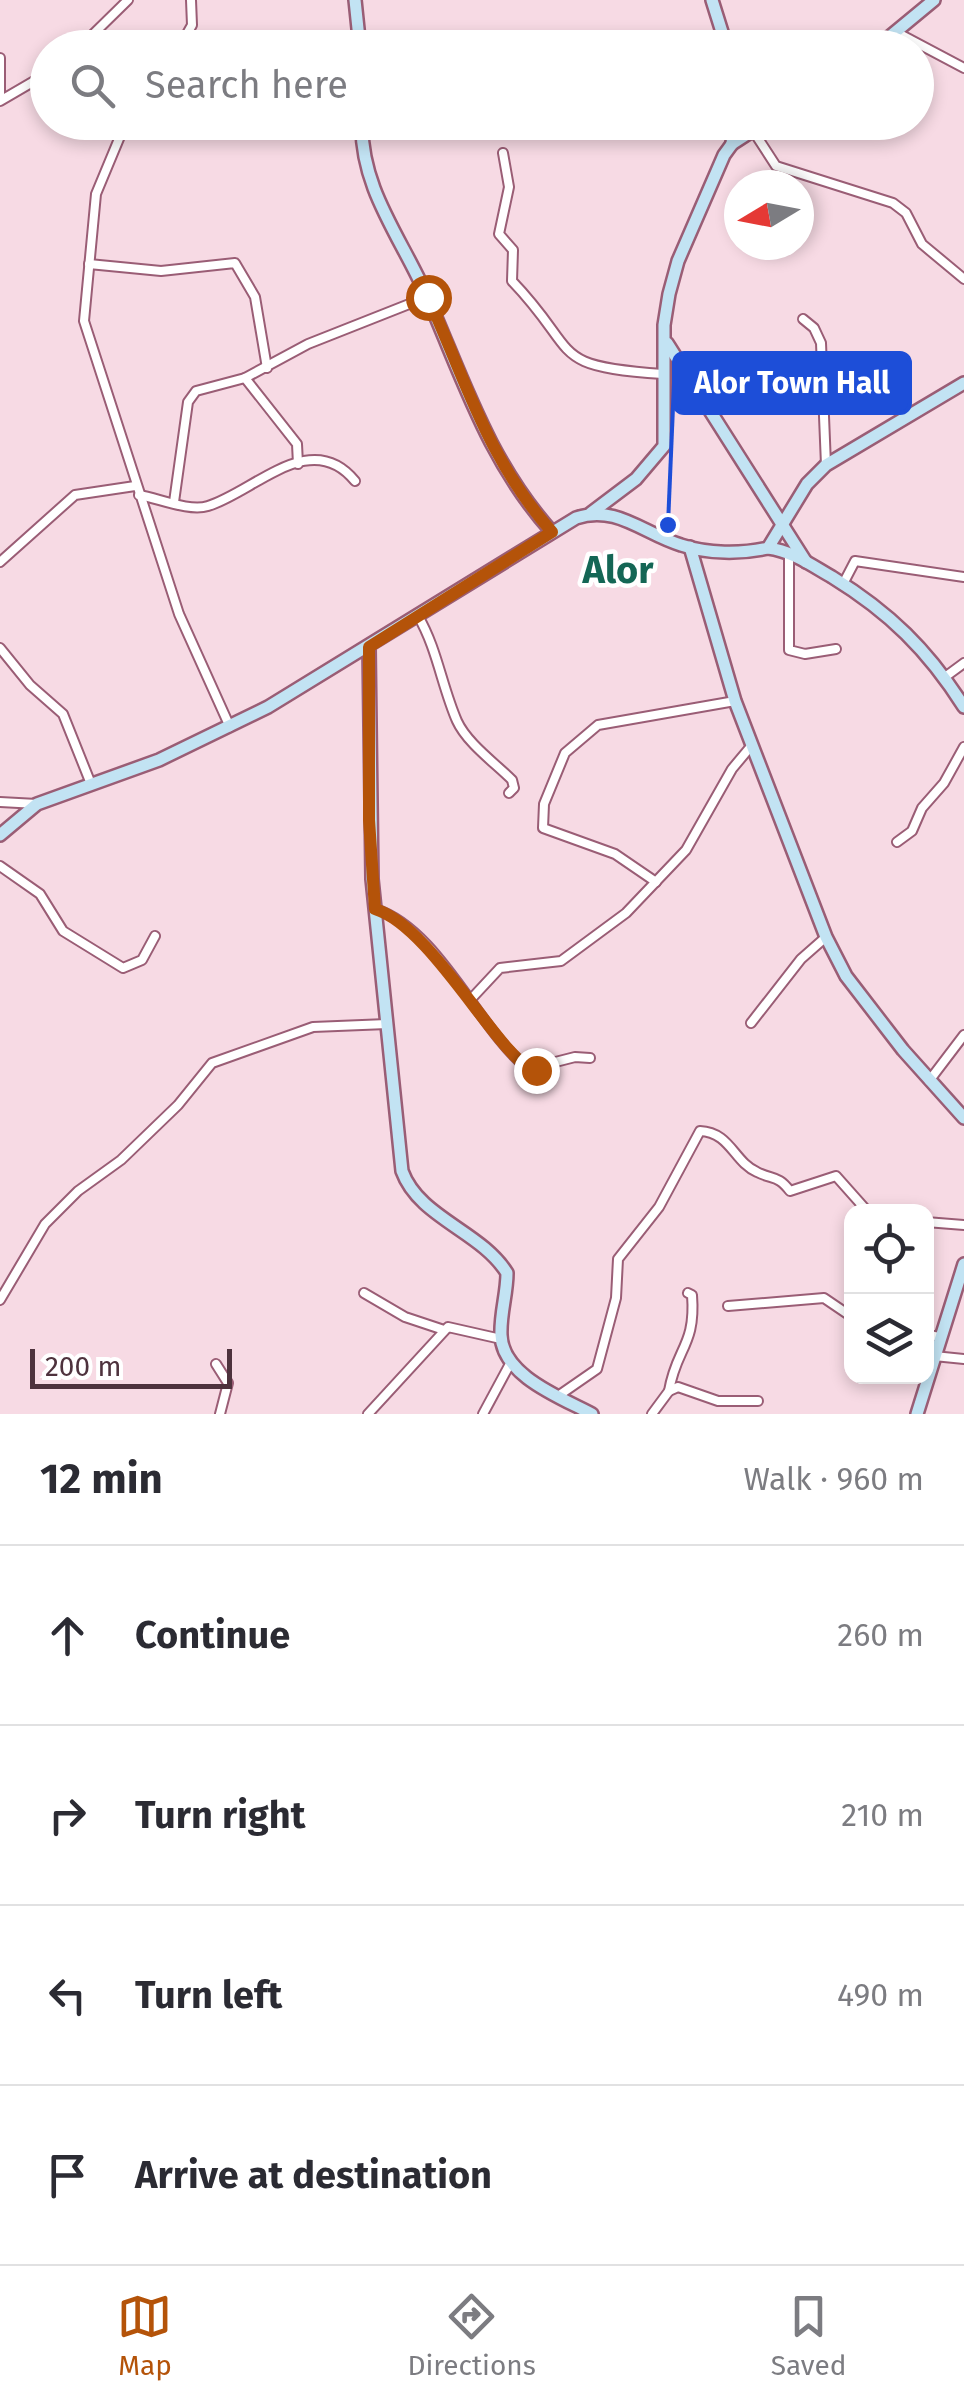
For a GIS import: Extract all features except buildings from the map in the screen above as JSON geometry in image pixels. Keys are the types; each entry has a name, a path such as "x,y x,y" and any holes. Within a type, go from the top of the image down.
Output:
{"main road":[{"path":"355,0 358,30"},
{"path":"712,0 721,30"},
{"path":"898,30 934,0"},
{"path":"361,140 361,151 375,194 428,297 485,436 521,494 552,532"},
{"path":"0,834 37,804 159,760 230,727 369,647 552,532 591,513 636,479 664,446 664,334 678,261 732,140"},
{"path":"732,144 738,140"},
{"path":"667,366 784,523 790,541 806,562"},
{"path":"768,548 808,484 826,465 964,384"},
{"path":"591,513 618,516 690,548 732,552 768,548 788,552 890,616 945,677 964,707"},
{"path":"690,548 734,701 826,937 846,976 964,1118"},
{"path":"369,647 369,820 375,909 407,1186 417,1198 496,1256 506,1273 501,1339 511,1362 558,1396 592,1414"},
{"path":"934,1332 964,1264"},
{"path":"916,1414 925,1384"}],"street":[{"path":"97,30 128,0"},
{"path":"190,30 191,0"},
{"path":"934,52 964,68"},
{"path":"0,58 0,99 30,83"},
{"path":"118,140 96,194 84,321 89,347 179,614 230,727"},
{"path":"759,140 776,166 893,203 914,223 922,244 964,279"},
{"path":"503,154 509,187 500,234 514,250 512,281 577,362 600,369 667,366"},
{"path":"89,264 161,271 235,263 255,297 266,368"},
{"path":"174,502 190,396 213,385 245,378 308,344 428,297"},
{"path":"802,319 814,328 820,343 826,465"},
{"path":"245,378 297,444 298,464"},
{"path":"0,562 75,495 137,490 174,502 211,505 241,486 298,464 336,463 355,482"},
{"path":"788,552 789,650 805,654 836,649"},
{"path":"843,584 855,560 964,577"},
{"path":"418,616 429,634 456,719 512,780 514,788 509,793"},
{"path":"0,648 30,684 63,714 90,784"},
{"path":"945,677 964,662"},
{"path":"656,882 614,854 543,828 544,804 565,752 598,725 734,701"},
{"path":"472,998 500,968 562,961 579,952 686,850 732,769 752,746"},
{"path":"897,842 912,831 922,808 944,783 964,747"},
{"path":"0,802 37,804"},
{"path":"0,866 40,894 62,930 123,968 138,964 155,936"},
{"path":"375,909 400,922 472,998 513,1056 528,1069 575,1057 590,1058"},
{"path":"751,1023 800,959 826,937"},
{"path":"0,1300 45,1224 78,1191 121,1160 178,1105 212,1063 313,1027 387,1024"},
{"path":"929,1080 964,1035"},
{"path":"558,1396 597,1370 612,1321 618,1259 659,1207 700,1131 731,1144 750,1168 779,1176 790,1191 836,1176 861,1204"},
{"path":"934,1223 964,1225"},
{"path":"364,1293 406,1317 444,1330"},
{"path":"652,1414 669,1391 672,1372 693,1332 692,1295 688,1293"},
{"path":"728,1306 824,1298 844,1312"},
{"path":"368,1414 444,1330 452,1327 478,1337 501,1339"},
{"path":"934,1356 964,1359"},
{"path":"483,1414 511,1362"},
{"path":"216,1364 228,1383 220,1414"},
{"path":"669,1391 678,1387 732,1403 758,1401"}],"place":[{"name":"Alor Town Hall","path":"668,525"}],"district":[{"name":"Alor","path":"618,570"}],"route":[{"path":"428,297 485,436 502,467 552,532 369,647 369,820 375,909 400,922 468,992 513,1056 528,1069 536,1070"}]}
